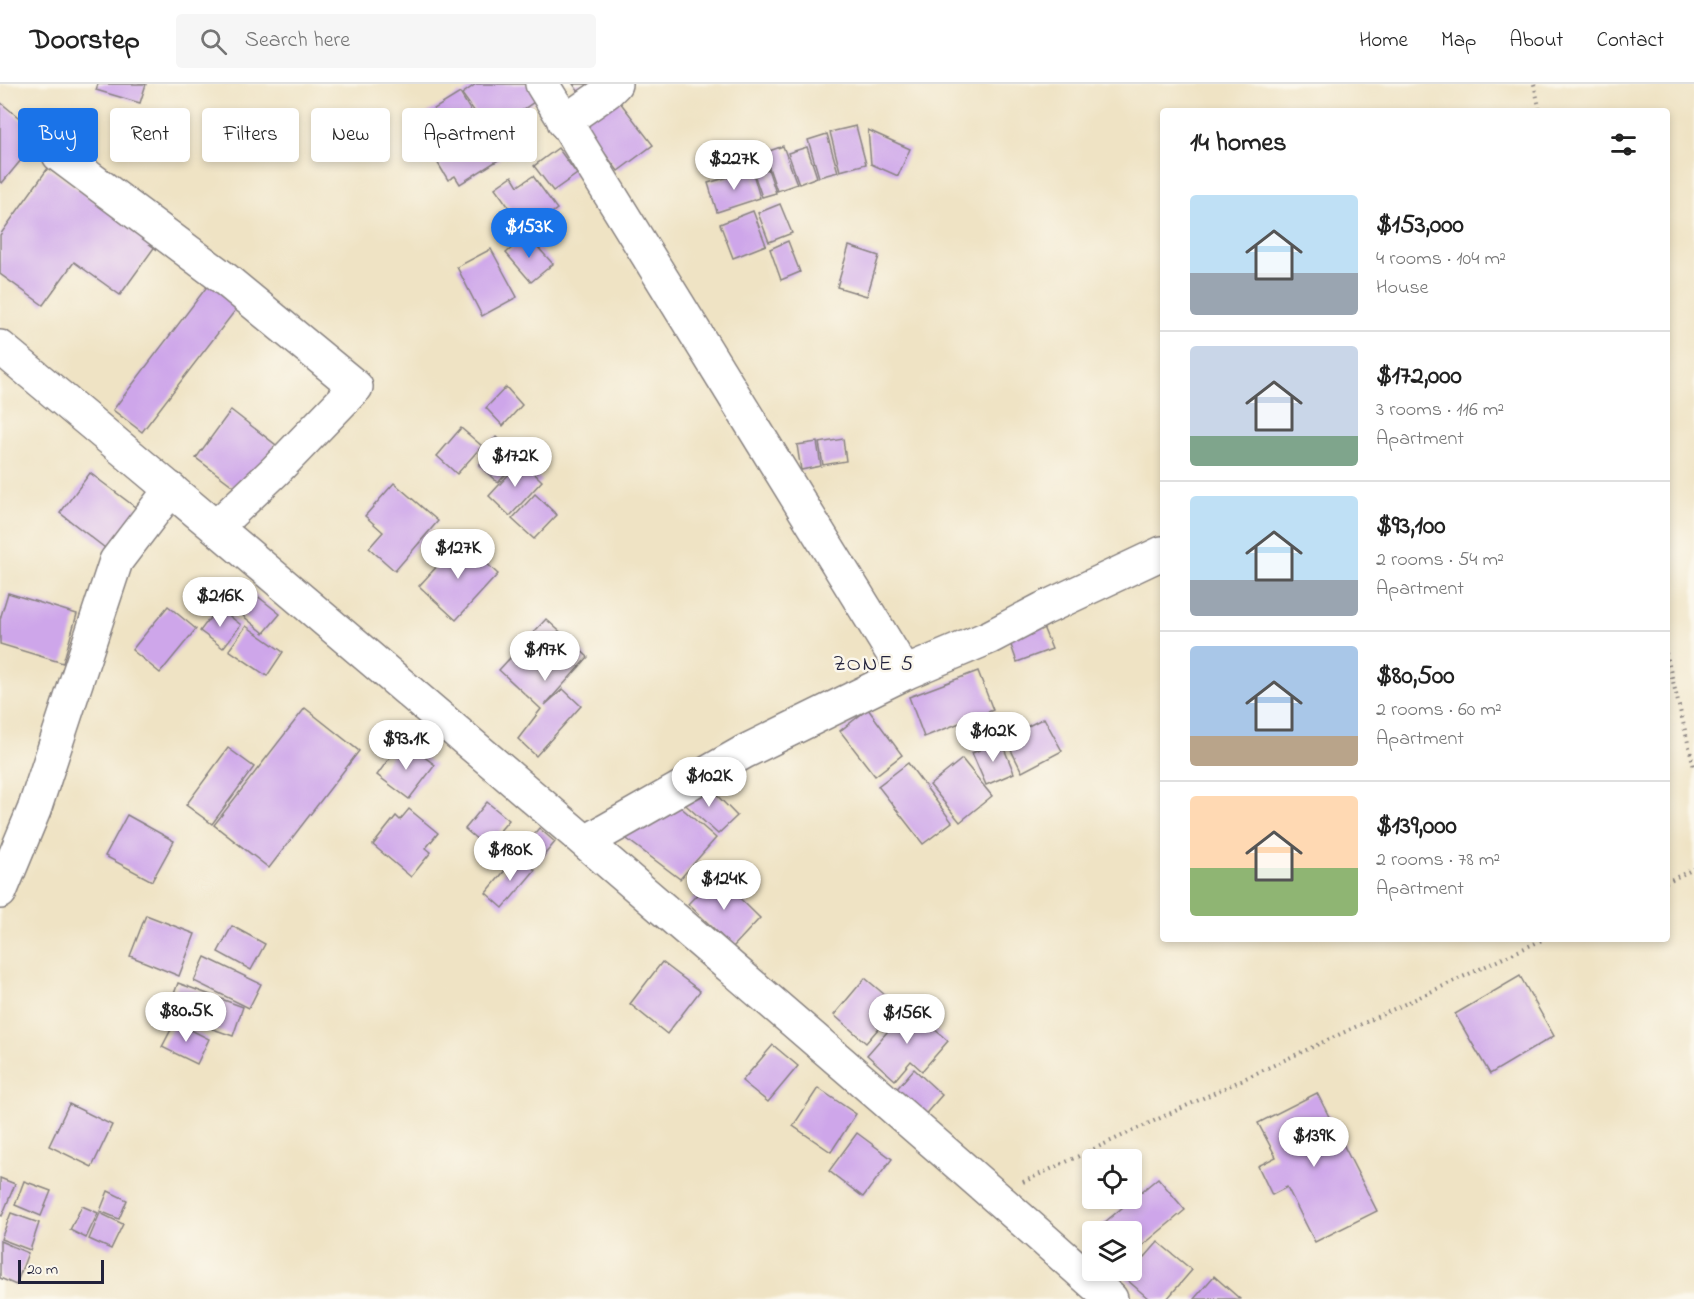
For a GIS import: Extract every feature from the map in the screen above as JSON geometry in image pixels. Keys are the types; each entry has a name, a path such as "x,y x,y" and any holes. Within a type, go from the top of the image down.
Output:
{"street":[{"path":"542,84 904,673"},
{"path":"564,122 615,84"},
{"path":"68,162 225,279 356,387 275,471 216,527"},
{"path":"0,347 216,527 586,842 996,1195 1111,1299"},
{"path":"0,892 34,810 116,561 171,489"},
{"path":"586,842 744,752 904,673 990,637 1043,609 1160,554"}],"path":[{"path":"1534,84 1539,108"},
{"path":"1670,669 1694,767"},
{"path":"1670,880 1694,869"},
{"path":"996,1195 1538,942"}],"building":[{"path":"98,84 146,84 140,103 96,90"},
{"path":"476,84 531,84 541,97 525,108 472,108 462,94"},
{"path":"573,84 604,84 584,99"},
{"path":"460,93 469,108 436,108"},
{"path":"613,93 653,145 618,171 579,119"},
{"path":"0,102 18,117 19,162 2,183 0,182"},
{"path":"856,126 866,164 840,171 830,132"},
{"path":"868,130 910,149 898,176 871,164"},
{"path":"827,134 838,172 819,177 808,140"},
{"path":"783,146 797,184 777,191 764,153"},
{"path":"807,147 817,177 799,184 788,153"},
{"path":"558,148 577,174 553,191 534,166"},
{"path":"437,162 495,162 460,184 455,176 448,180"},
{"path":"48,168 156,245 120,295 74,262 43,305 0,274 0,235"},
{"path":"768,169 776,193 762,197 754,174"},
{"path":"752,170 760,198 717,212 708,183"},
{"path":"512,176 518,186 533,176 557,209 526,231 495,188"},
{"path":"780,204 792,233 769,242 758,213"},
{"path":"753,211 766,245 733,258 720,224"},
{"path":"527,235 553,264 531,282 506,253"},
{"path":"788,241 800,272 781,280 770,249"},
{"path":"849,246 879,256 867,296 837,287"},
{"path":"491,249 517,297 482,316 457,267"},
{"path":"212,280 241,303 142,432 113,410"},
{"path":"506,387 522,405 503,426 486,408"},
{"path":"231,410 276,445 241,492 196,458"},
{"path":"461,428 482,446 457,474 437,456"},
{"path":"496,437 519,459 498,483 479,465 491,452 487,447"},
{"path":"843,439 846,461 823,465 819,443"},
{"path":"817,442 821,466 801,470 797,445"},
{"path":"521,461 542,481 510,516 489,496"},
{"path":"90,473 139,510 109,551 60,513"},
{"path":"394,483 438,521 395,571 369,548 383,532 365,516"},
{"path":"535,494 557,515 534,539 512,519"},
{"path":"461,540 498,574 456,620 419,586"},
{"path":"241,583 280,614 264,633 226,602"},
{"path":"8,593 77,614 63,663 0,644 0,619"},
{"path":"168,606 196,629 160,673 132,650"},
{"path":"218,607 241,625 223,648 200,631"},
{"path":"546,619 588,657 545,705 563,689 581,706 536,756 518,739 541,709 499,670"},
{"path":"1041,622 1052,649 1017,662 1007,634"},
{"path":"246,626 283,652 267,676 229,650"},
{"path":"978,671 993,710 924,737 909,697"},
{"path":"305,708 359,751 269,868 214,825"},
{"path":"868,709 902,755 875,776 840,731"},
{"path":"1044,718 1062,751 1022,772 1005,738"},
{"path":"1001,741 1014,773 986,785 972,753"},
{"path":"411,747 435,765 409,799 377,775 396,749 405,755"},
{"path":"228,748 254,767 212,824 186,805"},
{"path":"962,759 992,796 960,822 930,785"},
{"path":"908,763 952,822 923,844 878,786"},
{"path":"706,784 737,816 718,834 679,799"},
{"path":"670,798 716,838 680,879 623,836"},
{"path":"487,802 509,820 486,847 465,829"},
{"path":"409,809 438,833 426,848 431,852 411,877 373,845 396,816 400,820"},
{"path":"127,815 174,841 152,881 105,856"},
{"path":"539,828 555,842 536,865 520,851"},
{"path":"518,855 535,870 503,908 486,893"},
{"path":"716,875 760,918 733,947 688,904"},
{"path":"146,915 195,934 179,976 130,956"},
{"path":"232,926 265,944 251,970 218,952"},
{"path":"205,957 261,984 249,1008 194,981"},
{"path":"662,962 700,991 667,1034 630,1004"},
{"path":"1520,976 1554,1036 1490,1074 1455,1014"},
{"path":"865,978 898,1006 866,1043 834,1015"},
{"path":"178,983 243,1007 233,1036 167,1013"},
{"path":"909,1007 948,1041 922,1071 911,1061 895,1080 867,1055"},
{"path":"175,1022 209,1039 197,1064 162,1047"},
{"path":"773,1045 798,1066 768,1102 742,1081"},
{"path":"914,1069 942,1095 922,1118 894,1092"},
{"path":"818,1088 856,1114 831,1152 793,1126"},
{"path":"1317,1093 1377,1211 1315,1242 1287,1187 1272,1195 1258,1166 1276,1157 1258,1123"},
{"path":"69,1104 112,1125 92,1167 49,1146"},
{"path":"857,1133 892,1159 863,1197 829,1171"},
{"path":"0,1178 15,1184 2,1216 0,1215"},
{"path":"1158,1178 1185,1210 1142,1246 1142,1221 1106,1221 1121,1209 1142,1209 1142,1191"},
{"path":"24,1181 51,1191 41,1216 15,1205"},
{"path":"108,1191 127,1200 119,1219 100,1211"},
{"path":"82,1206 98,1213 86,1238 70,1230"},
{"path":"11,1213 39,1223 30,1250 1,1239"},
{"path":"100,1213 123,1224 111,1249 89,1239"},
{"path":"0,1241 28,1253 16,1285 0,1278"},
{"path":"1158,1242 1192,1270 1167,1299 1149,1299 1128,1281 1142,1281 1142,1260"},
{"path":"1214,1276 1240,1299 1194,1299"}],"district":[{"name":"ZONE 5","path":"874,665"}]}
